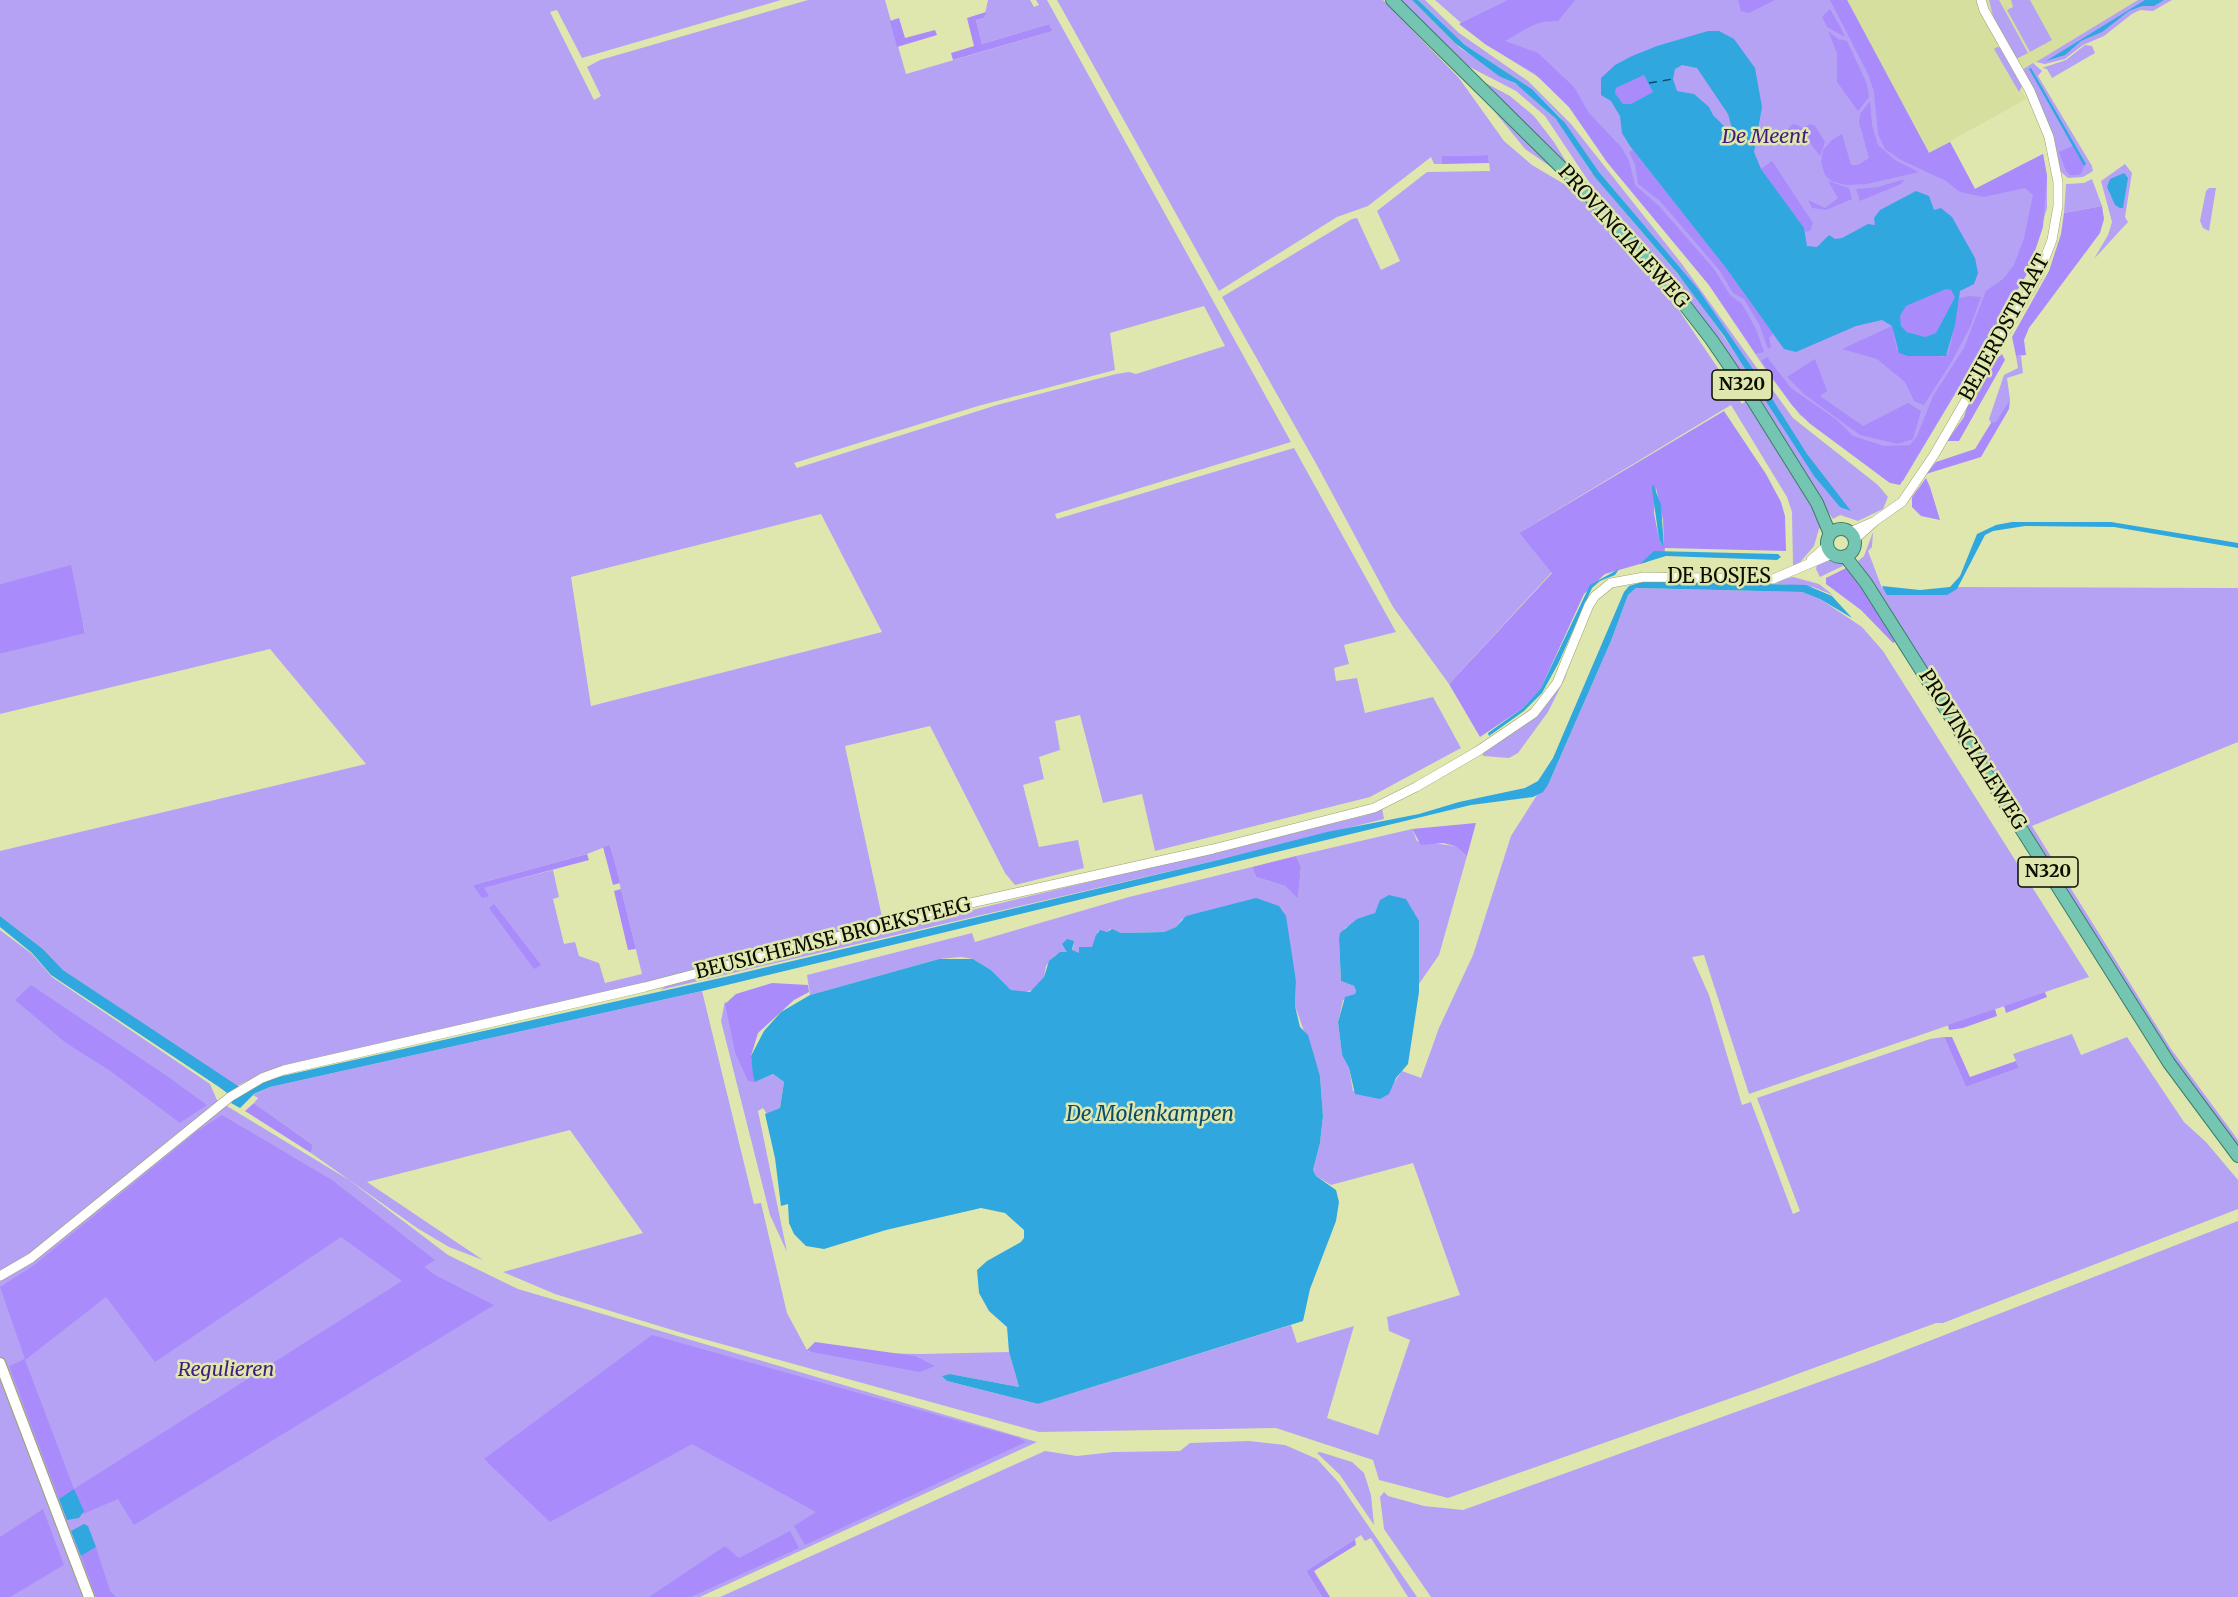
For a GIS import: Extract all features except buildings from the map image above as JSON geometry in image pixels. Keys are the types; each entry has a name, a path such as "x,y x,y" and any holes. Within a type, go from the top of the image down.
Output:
{"highway":[{"name":"PROVINCIALEWEG","path":"1392,0 1583,189 1659,272 1711,339 1752,399 2169,1064 2238,1156"}],"main road":[{"path":"0,1363 89,1597"}],"street":[{"name":"BEIJERDSTRAAT","path":"1841,543 1902,501 1934,455 2038,276 2052,240 2058,206 2055,155 2030,91 2004,46 1983,0"},
{"name":"DE BOSJES","path":"1630,578 1773,579 1805,566 1841,543"},
{"name":"BEUSICHEMSE BROEKSTEEG","path":"0,1276 31,1258 243,1087 284,1070 601,998 935,911 1213,849 1374,808 1467,757 1534,713 1557,683 1584,615 1595,596 1611,583 1630,578"}],"shaded area":[{"path":"1508,0 1575,0 1558,21 1542,22 1531,26 1505,41 1538,53 1574,87 1589,113 1622,148 1629,161 1635,185 1659,206 1714,269 1730,295 1742,304 1756,329 1764,352 1756,354 1709,285 1607,162 1569,107 1534,73 1485,44 1459,24"},
{"path":"1738,0 1775,0 1749,13 1741,11"},
{"path":"1830,0 1847,0 1929,153 1950,142 1975,189 2043,154 2047,176 2043,227 2028,272 1900,485 1890,483 1809,423 1791,404 1761,361 1767,357 1791,388 1837,420 1853,436 1884,446 1910,445 1917,436 1933,396 1964,348 1986,291 2003,279 2014,265 2024,238 2033,195 2025,188 1984,197 1960,192 1946,181 1901,160 1885,149 1878,134 1874,92 1868,74"},
{"path":"1847,0 2138,0 2015,75 2026,99 1929,153"},
{"path":"1830,9 1845,37 1827,27 1822,17"},
{"path":"986,12 984,18 976,20 982,44 1049,24 1053,31 953,60 951,53 974,46 967,18"},
{"path":"899,18 905,38 935,30 937,35 897,47 890,21"},
{"path":"1828,31 1838,39 1847,41 1867,84 1869,97 1858,111 1837,82 1837,53"},
{"path":"1644,75 1653,92 1631,104 1623,104 1615,93 1616,88"},
{"path":"1870,101 1872,125 1878,145 1895,160 1919,172 1867,184 1846,185 1831,181 1825,175 1821,162 1823,150 1832,140 1842,134 1851,165 1858,165 1869,158 1859,122 1860,114"},
{"path":"1794,124 1803,128 1810,124 1815,126 1825,142 1820,156 1810,143 1791,145 1784,141 1790,126"},
{"path":"2073,146 2084,166 2081,174 2070,175 2066,171 2059,152"},
{"path":"1633,150 1726,268 1773,334 1769,338 1771,347 1768,349 1759,324 1744,299 1733,293 1720,271 1660,201 1638,184 1635,164 1629,152"},
{"path":"1488,155 1489,163 1442,164 1442,156"},
{"path":"1772,161 1813,223 1810,231 1806,232 1761,169"},
{"path":"1905,179 1901,184 1860,201 1856,189 1878,187"},
{"path":"1828,181 1849,188 1852,199 1826,210 1812,208 1808,200 1825,208 1838,198"},
{"path":"2102,206 2104,219 2100,233 2029,328 2024,340 2026,355 2016,356 2012,337 2049,271 2061,234 2064,213"},
{"path":"1946,289 1951,290 1955,297 1936,333 1925,337 1907,332 1901,326 1900,316 1906,306"},
{"path":"1981,297 1970,327 1924,405 1914,401 1905,382 1877,359 1842,349 1892,326 1897,350 1943,357 1948,354 1951,343 1959,298"},
{"path":"2002,354 2005,360 1959,441 1947,441 1964,417 1968,404 1994,361"},
{"path":"1815,359 1827,391 1820,396 1863,426 1908,403 1921,411 1913,439 1898,444 1860,435 1804,394 1787,377"},
{"path":"2010,399 2009,409 1981,457 1926,474 1936,462 1975,449 1991,423 1996,422"},
{"path":"1724,411 1766,474 1781,502 1785,516 1786,551 1665,548 1664,556 1654,556 1647,562 1605,574 1584,594 1541,688 1523,708 1480,737 1449,684 1552,573 1519,533","holes":["1656,488 1663,520 1664,547 1659,539 1654,513"]},
{"path":"1926,478 1940,520 1921,516 1912,507 1912,497"},
{"path":"71,565 85,633 0,654 0,584"},
{"path":"1850,566 1873,600 1895,642 1893,643 1861,610 1826,584 1826,578"},
{"path":"1476,823 1467,856 1455,846 1443,843 1421,845 1412,829"},
{"path":"610,845 620,883 613,885 603,847"},
{"path":"587,854 589,860 484,888 489,896 482,898 473,885"},
{"path":"1296,856 1301,866 1298,898 1285,886 1256,877 1252,867"},
{"path":"621,889 636,949 628,950 614,891"},
{"path":"494,904 541,965 534,969 489,908"},
{"path":"772,983 808,985 809,992 794,1000 758,1033 751,1056 755,1082 748,1081 735,1052 725,1004 736,994"},
{"path":"31,985 207,1105 180,1123 109,1070 66,1043 15,1000"},
{"path":"2045,992 2047,997 2006,1013 2004,1006"},
{"path":"1995,1009 1997,1016 1963,1028 1949,1030 1948,1025"},
{"path":"1944,1037 1952,1037 1970,1077 2016,1061 2019,1068 1966,1087"},
{"path":"254,1103 313,1145 311,1153 245,1111"},
{"path":"222,1115 332,1180 435,1260 424,1267 494,1305 134,1525 118,1499 83,1514 74,1490 59,1499 9,1366 25,1359 0,1287 33,1266 196,1132","holes":["341,1237 402,1281 74,1489 25,1360 106,1297 155,1362"]},
{"path":"652,1335 1019,1438 1026,1442 805,1545 794,1526 816,1512 692,1444 550,1522 484,1459"},
{"path":"815,1342 915,1356 935,1366 920,1372 806,1351"},
{"path":"43,1509 64,1565 10,1597 0,1597 0,1537"},
{"path":"790,1531 799,1548 691,1597 649,1597 725,1546 739,1558"},
{"path":"1355,1539 1356,1545 1314,1571 1330,1597 1322,1597 1306,1571"},
{"path":"96,1547 110,1591 116,1597 96,1597 81,1556"}],"green space":[{"path":"0,0 781,0 582,58 557,10 550,12 594,100 601,96 587,67 600,60 808,0 885,0 906,74 1053,31 1049,24 982,44 976,20 984,18 988,0 1030,0 1034,7 1039,5 1036,0 1047,0 1291,442 1055,514 1057,519 1294,448 1396,632 1344,645 1349,664 1334,668 1336,681 1357,678 1365,713 1433,697 1461,748 1370,797 1155,851 1142,794 1103,803 1080,715 1055,721 1060,750 1039,757 1044,779 1023,785 1039,847 1078,840 1084,868 1015,885 1005,873 930,726 845,746 882,917 877,918 875,922 640,986 270,1070 237,1086 63,970 43,949 0,916 0,851 366,764 270,649 0,714 0,654 85,632 70,566 0,584","holes":["1204,306 1225,346 1136,374 1129,372 1116,374 997,405 797,468 794,463 978,406 1115,370 1110,333","821,514 882,632 591,706 571,577","610,845 642,974 605,983 599,963 579,956 575,942 564,944 553,899 559,897 553,870 483,888 473,885 587,854"]},
{"path":"1057,0 1383,0 1459,78 1504,141 1532,165 1576,191 1592,205 1664,288 1742,404 1747,400 1825,524 1819,529 1814,546 1797,566 1783,573 1770,575 1793,566 1792,512 1787,497 1731,405 1519,533 1552,572 1449,684 1393,607 1318,467 1222,297 1352,219 1357,218 1381,270 1400,261 1377,211 1427,172 1490,171 1488,155 1443,156 1442,164 1434,164 1431,157 1368,206 1337,217 1219,291"},
{"path":"1399,0 1412,0 1460,48 1522,88 1559,122 1591,172 1693,292 1761,391 1781,413 1700,293 1599,172 1559,116 1532,89 1465,45 1418,0 1425,0 1459,33 1528,81 1571,124 1682,264 1793,418 1878,485 1888,497 1883,509 1858,521 1840,515 1833,519 1645,244 1593,188 1545,116 1516,91 1466,65"},
{"name":"De Meent","path":"1435,0 1847,0 1929,153 1950,142 1975,189 2043,154 2047,176 2047,208 2028,272 1903,481 1890,483 1800,415 1770,376 1709,285 1607,162 1569,107 1540,78 1485,44"},
{"path":"1989,0 1999,0 2028,53 2016,59 1993,16"},
{"path":"2011,0 2030,0 2052,40 2030,52 2007,10 2013,7"},
{"path":"2138,0 2172,0 2153,11 2140,10 2132,14 2104,36 2083,45 2065,59 2045,64 2036,62"},
{"path":"2085,45 2092,46 2095,53 2052,78 2047,69 2042,68 2066,60"},
{"path":"2002,48 2022,86 2019,92 1994,49"},
{"path":"2033,63 2042,71 2038,76 2092,166 2093,171 2083,177 2068,178 2060,171 2047,120 2022,70"},
{"path":"1480,80 1510,96 1534,116 1572,171"},
{"path":"1482,96 1561,174 1525,149"},
{"path":"2125,164 2132,173 2125,217 2128,222 2094,259 2108,235 2112,222 2101,181"},
{"path":"2092,179 2102,206 2064,213 2066,184 2084,183"},
{"path":"2209,188 2216,188 2209,231 2203,228 2200,221 2206,191"},
{"path":"2016,356 2021,356 2023,373 2007,378 2010,399 1996,423 1991,423 1989,419 2004,375 2018,368"},
{"path":"1873,532 1872,547 1868,551 1882,588 1939,592 1949,587 2238,588 2238,742 2032,826 2171,1049 2238,1140 2238,1152 2193,1093 1858,561 1864,556"},
{"path":"1832,558 1847,564 1820,577 1816,569 1817,564"},
{"path":"1793,577 1819,584 1833,595 1813,587 1768,583"},
{"path":"1636,588 1802,592 1820,599 1862,627 1883,651 2089,977 1749,1094 1704,955 1692,957 1709,995 1742,1105 1751,1102 1793,1214 1800,1211 1757,1098 1930,1039 1944,1037 1966,1087 2019,1068 2013,1054 2072,1034 2081,1055 2127,1037 2184,1122 2206,1142 2238,1180 2238,1209 1943,1323 1936,1323 1448,1498 1379,1480 1373,1460 1276,1428 1039,1432 682,1333 555,1294 503,1272 643,1233 570,1130 367,1182 483,1260 449,1247 417,1228 311,1153 313,1145 254,1103 258,1098 253,1095 270,1087 702,991 754,1204 761,1203 787,1313 808,1352 921,1354 1009,1352 1019,1387 950,1374 943,1376 947,1381 1038,1404 1291,1325 1297,1343 1354,1326 1327,1418 1378,1435 1410,1340 1389,1331 1387,1317 1460,1295 1413,1163 1331,1185 1316,1176 1313,1170 1320,1143 1323,1116 1320,1076 1295,1006 1296,981 1291,960 1182,919 1176,927 1164,932 1121,933 1110,929 1107,932 1098,931 1093,947 1080,947 1079,954 1072,951 1074,944 1066,953 1056,955 1046,966 1044,977 1036,989 1022,993 1011,990 991,970 973,959 961,957 939,959 810,995 807,975 972,933 975,942 1129,897 1252,867 1256,877 1285,886 1298,897 1301,866 1296,856 1412,829 1417,841 1455,846 1467,856 1439,955 1419,984 1419,921 1378,908 1375,913 1345,928 1339,939 1341,981 1354,986 1356,991 1355,994 1343,1000 1338,1022 1342,1055 1349,1068 1353,1091 1393,1084 1402,1071 1421,1078 1439,1028 1473,955 1511,836 1537,795 1548,785 1611,641 1628,595"},
{"path":"1568,672 1548,712 1518,753 1509,758 1483,756 1484,749 1505,737 1561,683"},
{"path":"1382,808 1384,819 660,990 668,985 714,972 1367,815"},
{"name":"Regulieren","path":"0,930 32,954 52,977 210,1084 217,1100 349,1180 448,1255 518,1289 1037,1442 700,1597 0,1597"},
{"path":"725,1001 755,1082 773,1074 784,1082 780,1108 767,1114 763,1108 758,1111 787,1252 770,1215 721,1021"},
{"path":"2238,1221 2238,1597 1431,1597 1384,1529 1380,1497 1384,1492 1388,1496 1424,1506 1463,1510 1875,1362"},
{"path":"1249,1441 1285,1445 1317,1459 1339,1483 1417,1597 1408,1597 1371,1538 1365,1541 1361,1535 1306,1571 1322,1597 720,1597 1045,1451 1077,1456 1113,1452 1180,1451 1190,1443"},
{"path":"1317,1453 1352,1462 1364,1473 1371,1495 1374,1525 1340,1475"}],"water":[{"path":"1412,0 1418,0 1465,45 1532,89 1565,123 1599,172 1698,289 1759,378 1807,454 1851,511 1840,507 1814,476 1724,336 1678,274 1594,176 1556,119 1515,83 1499,76 1456,44"},
{"path":"2145,0 2164,0 2154,6 2142,6 2129,11 2102,32 2081,41 2065,55 2046,61"},
{"name":"De Meent","path":"1708,31 1719,31 1734,39 1755,68 1762,107 1754,152 1761,169 1804,228 1807,246 1817,247 1829,235 1835,239 1842,238 1868,224 1875,225 1874,218 1880,210 1916,191 1929,196 1934,210 1941,208 1952,217 1975,258 1978,273 1974,284 1960,291 1955,325 1946,356 1908,356 1899,353 1892,326 1882,320 1856,326 1796,352 1784,349 1726,268 1630,146 1622,133 1620,116 1611,101 1601,95 1601,78 1615,65 1657,46","holes":["1682,65 1697,68 1728,114 1732,128 1726,128 1713,115 1709,107 1694,94 1677,91 1673,79 1675,69","1644,75 1653,92 1631,104 1623,104 1615,93 1616,88","1946,289 1951,290 1955,297 1936,333 1925,337 1907,332 1901,326 1900,316 1906,306"]},
{"path":"2031,68 2086,164 2084,166 2029,69"},
{"path":"2124,173 2128,178 2123,208 2120,208 2115,205 2107,187 2110,179"},
{"path":"1653,484 1661,505 1664,548 1659,539"},
{"path":"2012,522 2111,522 2238,543 2238,548 2114,527 2025,526 1993,531 1985,535 1957,589 1947,595 1887,595 1882,586 1920,590 1950,587 1960,576 1977,534 1996,525"},
{"path":"1654,551 1778,554 1781,557 1777,560 1666,556 1640,564"},
{"path":"1619,569 1615,575 1600,581 1592,588 1558,664 1542,693 1524,711 1489,736 1488,733 1523,708 1541,688 1590,585"},
{"path":"1645,581 1806,585 1832,596 1852,618 1820,599 1802,592 1636,588 1628,595 1611,641 1548,785 1543,792 1533,797 1471,805 702,991 270,1087 254,1094 240,1108 231,1103 234,1098 219,1087 51,975 32,953 0,927 0,916 43,949 63,970 244,1090 278,1077 725,977 1327,832 1419,814 1459,802 1525,788 1538,781 1553,758 1624,592 1629,586"},
{"path":"1389,895 1406,899 1419,921 1419,992 1408,1064 1396,1078 1389,1094 1380,1099 1355,1094 1349,1068 1342,1055 1338,1022 1345,997 1355,994 1356,991 1354,986 1341,981 1339,939 1340,933 1357,919 1375,913 1380,900"},
{"name":"De Molenkampen","path":"1256,898 1279,906 1286,916 1296,981 1295,1006 1300,1027 1308,1035 1320,1076 1323,1116 1320,1143 1313,1170 1316,1176 1336,1190 1339,1202 1336,1221 1310,1289 1303,1321 1038,1404 947,1381 942,1376 950,1374 1019,1387 1009,1352 1007,1327 989,1311 979,1293 977,1270 987,1261 1021,1242 1024,1238 1024,1230 1005,1213 981,1208 886,1230 824,1249 806,1246 794,1234 789,1223 788,1204 781,1206 775,1158 765,1114 780,1108 784,1082 773,1074 755,1082 753,1075 751,1056 764,1031 781,1012 810,995 939,959 973,959 991,970 1011,990 1030,992 1044,977 1049,961 1060,952 1067,952 1062,944 1067,939 1074,941 1072,950 1079,953 1079,947 1092,947 1100,930 1107,932 1112,929 1121,933 1164,932 1176,927 1186,916"},
{"path":"74,1489 84,1511 79,1518 67,1520 59,1499"},
{"path":"84,1524 88,1526 96,1547 81,1556 71,1531"}],"ferry route":[{"path":"1649,83 1673,79"}]}
